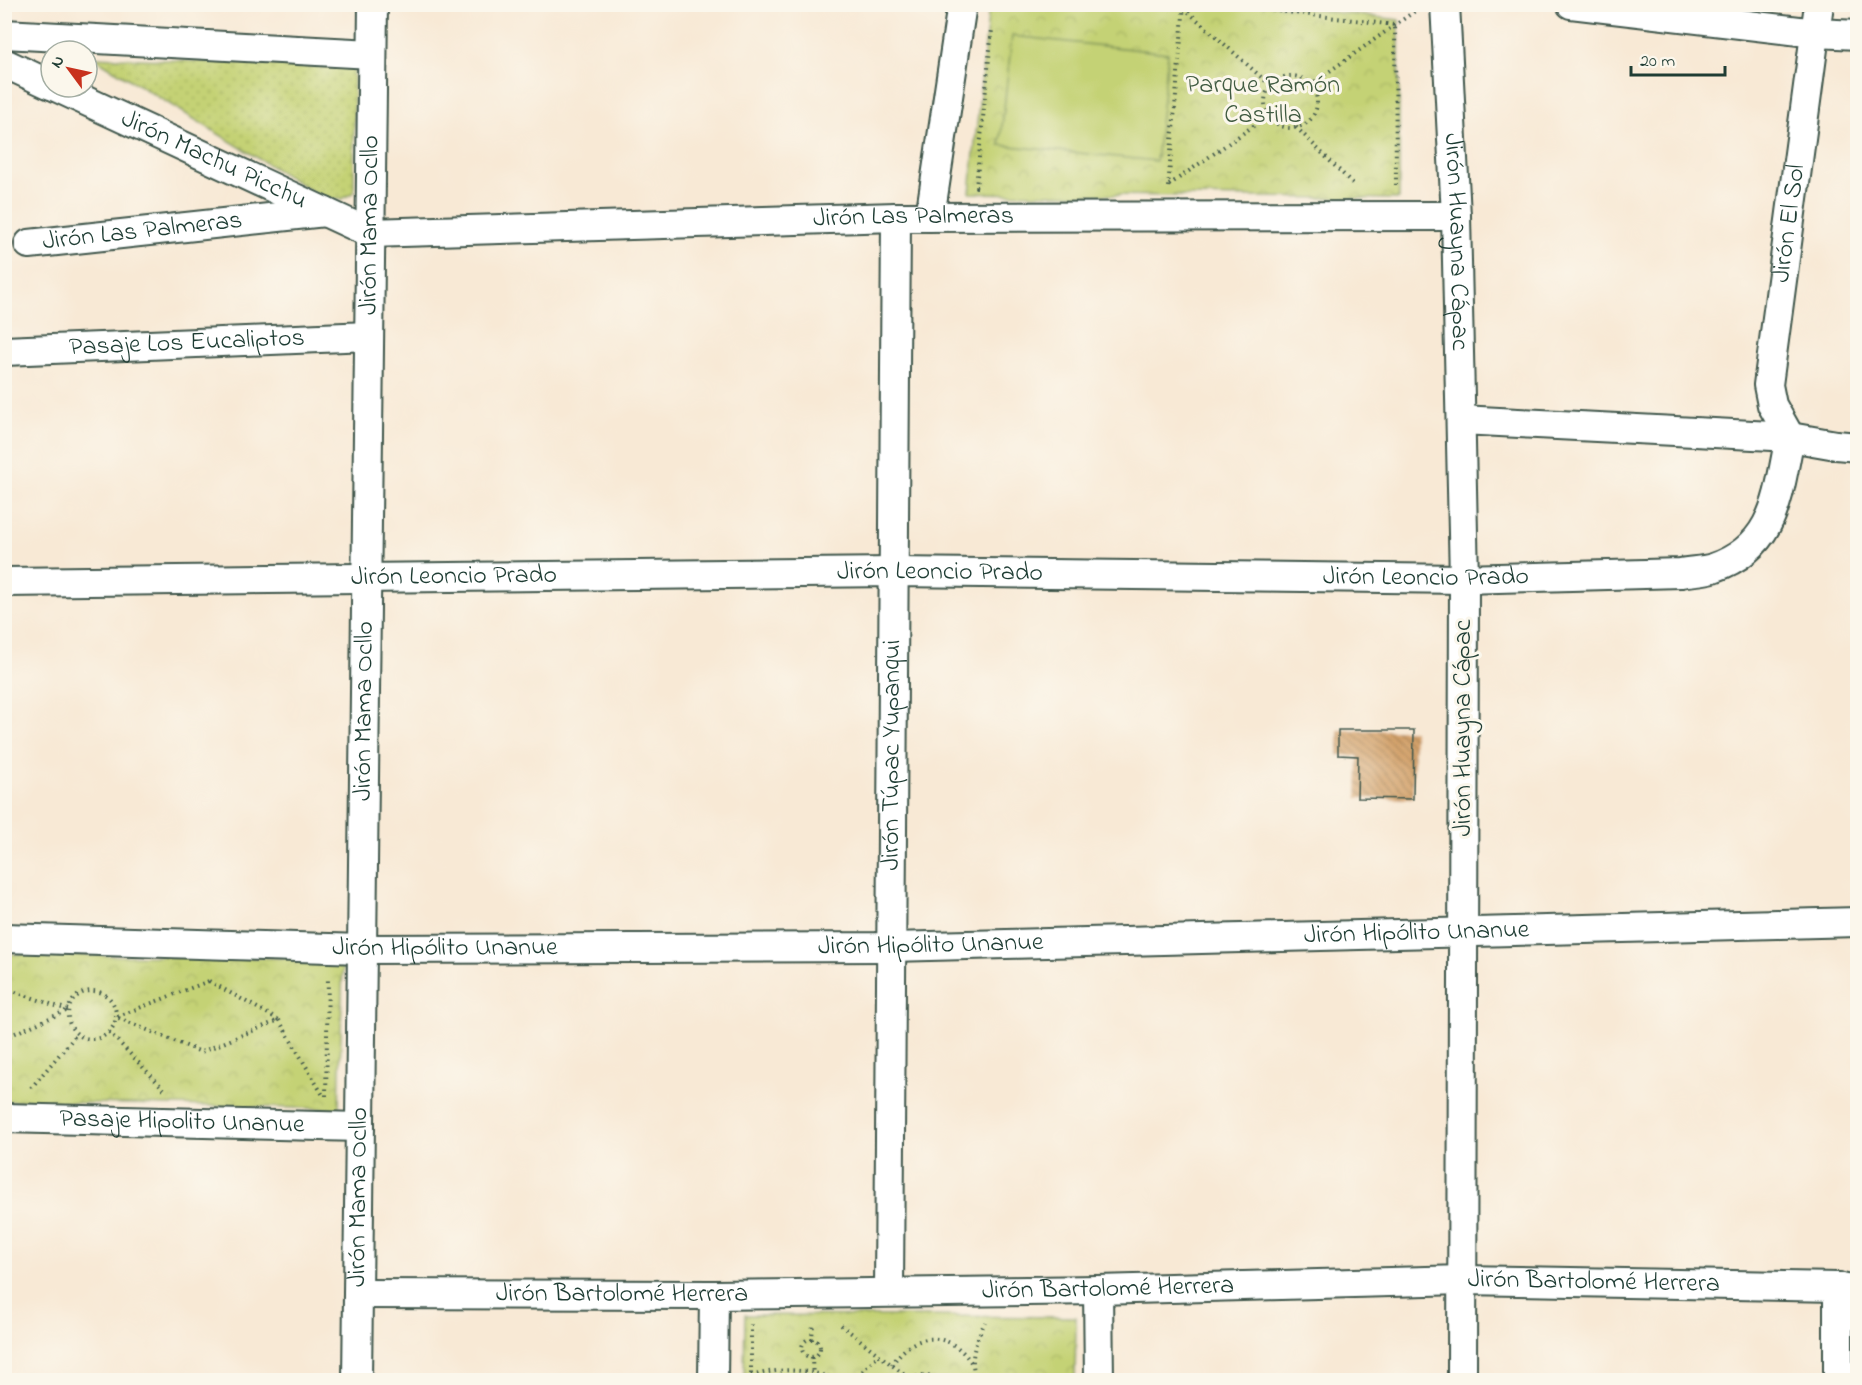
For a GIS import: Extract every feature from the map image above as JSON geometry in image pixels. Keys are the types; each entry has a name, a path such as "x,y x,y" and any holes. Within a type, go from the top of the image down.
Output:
{"street":[{"name":"Jirón Mama Ocllo","path":"357,1380 373,4"},
{"path":"930,217 962,4"},
{"name":"Jirón Huayna Cápac","path":"1445,4 1456,216 1464,579 1462,1380"},
{"path":"1571,4 1816,33 1857,35"},
{"name":"Jirón El Sol","path":"1790,437 1772,405 1768,385 1819,4"},
{"path":"4,34 372,54"},
{"path":"4,63 39,79"},
{"name":"Jirón Machu Picchu","path":"82,99 370,233"},
{"name":"Jirón Las Palmeras","path":"29,244 327,212"},
{"name":"Jirón Las Palmeras","path":"370,233 896,217 1456,216"},
{"name":"Jirón Túpac Yupanqui","path":"889,1293 896,217"},
{"name":"Pasaje Los Eucaliptos","path":"4,351 369,336"},
{"path":"1461,420 1790,437 1857,447"},
{"name":"Jirón Leoncio Prado","path":"4,582 894,572 1464,579 1681,573 1712,568 1740,555 1759,539 1775,510 1790,437"},
{"name":"Jirón Hipólito Unanue","path":"4,938 362,949 892,947 1857,922"},
{"name":"Pasaje Hipolito Unanue","path":"4,1118 360,1127"},
{"name":"Jirón Bartolomé Herrera","path":"358,1294 889,1293 1463,1280 1848,1290"},
{"path":"1098,1290 1099,1380"},
{"path":"1838,1380 1848,1290"},
{"path":"713,1380 714,1295"}],"path":[{"path":"1219,4 1395,25"},
{"path":"1310,85 1424,4"},
{"path":"1184,6 1271,86"},
{"path":"1184,6 1168,188 1269,115"},
{"path":"1395,25 1396,194"},
{"path":"988,187 976,187 992,27"},
{"path":"1293,76 1310,85 1316,96 1315,112 1310,119 1296,128 1278,125 1269,115 1265,103 1271,86 1276,81 1293,76"},
{"path":"1296,128 1363,194"},
{"path":"326,1100 328,970"},
{"path":"116,1017 209,981 279,1020 326,1100"},
{"path":"4,988 68,1010"},
{"path":"98,992 111,1002 116,1017 109,1032 95,1040 87,1039 77,1034 70,1025 68,1010 71,1003 83,993 98,992"},
{"path":"4,1038 68,1010"},
{"path":"116,1017 201,1052 279,1020"},
{"path":"109,1032 164,1089 153,1089"},
{"path":"30,1089 77,1034"},
{"path":"22,1089 41,1089"},
{"path":"314,1099 326,1100"},
{"path":"752,1320 751,1378 773,1370 795,1370 838,1380"},
{"path":"803,1321 821,1321"},
{"path":"812,1340 813,1321"},
{"path":"848,1321 837,1321 911,1380 925,1374 940,1380"},
{"path":"973,1322 996,1322"},
{"path":"975,1380 972,1364 973,1348 985,1322"},
{"path":"892,1365 906,1347 916,1341 927,1339 949,1342 959,1347 972,1364"},
{"path":"812,1340 819,1343 820,1349 818,1354 812,1358 803,1353 802,1348 804,1343 812,1340"},
{"path":"854,1380 879,1354"},
{"path":"812,1358 813,1380"}],"green space":[{"name":"Parque Ramón Castilla","path":"1267,4 1399,20 1399,199 970,193 989,5"},
{"path":"1012,36 1168,53 1156,161 1000,145"},
{"path":"99,57 354,68 354,192 342,199 323,198 99,61"},
{"path":"5,954 343,959 339,1109 5,1101"},
{"path":"745,1315 1076,1317 1075,1380 744,1380"}],"building":[{"path":"1338,730 1414,730 1413,799 1357,798 1358,756 1338,755"}]}
